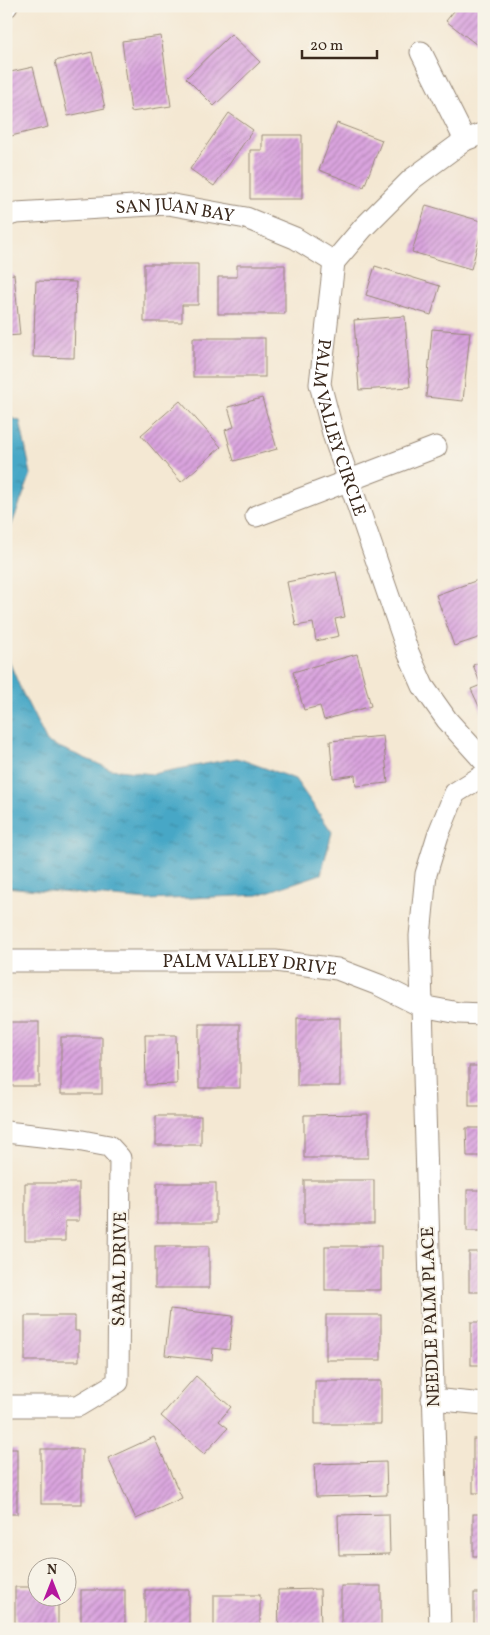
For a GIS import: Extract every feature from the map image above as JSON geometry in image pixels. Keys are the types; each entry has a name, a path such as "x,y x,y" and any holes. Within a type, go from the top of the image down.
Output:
{"street":[{"path":"334,262 363,228 412,179 474,137 421,52"},
{"name":"SAN JUAN BAY","path":"6,216 16,213 168,204 246,218 295,238 334,262"},
{"name":"PALM VALLEY CIRCLE","path":"334,262 320,384 334,437 408,652 423,686 447,720 484,761"},
{"path":"256,516 436,447"},
{"name":"NEEDLE PALM PLACE","path":"440,1629 420,936 426,874 438,835 455,793 484,775"},
{"name":"PALM VALLEY DRIVE","path":"6,961 275,961 338,970 379,985 421,1006 459,1013 484,1014"},
{"name":"SABAL DRIVE","path":"6,1132 77,1140 108,1146 120,1158 118,1382 78,1406 6,1406"},
{"path":"432,1399 484,1404"}],"water":[{"path":"6,416 20,421 31,474 6,540"},
{"path":"6,654 21,690 47,742 110,769 152,774 237,758 295,779 332,832 321,874 258,895 147,900 6,887"}],"building":[{"path":"458,6 484,6 484,44 481,48 446,21"},
{"path":"231,34 260,62 214,106 186,78"},
{"path":"161,36 171,106 131,112 122,41"},
{"path":"92,52 105,108 68,116 55,61"},
{"path":"33,67 48,127 7,137 6,73"},
{"path":"229,113 253,130 214,186 190,169"},
{"path":"337,123 382,140 364,187 319,170"},
{"path":"262,135 302,135 302,199 250,199 250,150 262,150"},
{"path":"426,205 484,222 471,269 412,252"},
{"path":"144,264 198,264 198,305 182,305 182,322 144,322"},
{"path":"237,265 285,265 285,314 218,314 218,277 237,277"},
{"path":"375,266 440,286 431,315 366,295"},
{"path":"14,274 20,335 6,336 6,275"},
{"path":"36,281 76,282 74,358 33,357"},
{"path":"405,316 410,387 359,390 354,320"},
{"path":"432,329 470,332 463,401 426,397"},
{"path":"193,338 265,338 265,377 193,377"},
{"path":"262,398 277,449 234,461 225,430 234,427 228,407"},
{"path":"180,401 221,447 181,482 141,435"},
{"path":"336,572 345,617 335,619 339,636 316,641 313,623 296,626 287,582"},
{"path":"478,580 484,594 484,636 454,646 436,595"},
{"path":"357,654 371,706 324,720 320,706 304,710 293,672"},
{"path":"484,660 484,717 471,689 481,685 473,665"},
{"path":"383,736 388,783 356,786 355,775 333,778 330,741"},
{"path":"297,1018 340,1018 340,1086 297,1086"},
{"path":"6,1022 39,1022 39,1086 6,1086"},
{"path":"199,1024 240,1024 240,1088 199,1088"},
{"path":"145,1035 176,1035 177,1084 146,1085"},
{"path":"61,1037 102,1037 102,1094 61,1094"},
{"path":"469,1066 484,1066 484,1106 469,1106"},
{"path":"368,1114 368,1158 304,1158 304,1115"},
{"path":"156,1116 201,1116 201,1145 156,1145"},
{"path":"466,1128 484,1128 484,1156 467,1156"},
{"path":"304,1180 374,1180 374,1224 304,1224"},
{"path":"25,1183 79,1183 79,1221 65,1221 65,1241 25,1241"},
{"path":"157,1183 216,1183 216,1223 157,1223"},
{"path":"467,1190 484,1190 484,1231 467,1231"},
{"path":"155,1246 209,1246 209,1288 155,1288"},
{"path":"325,1246 381,1246 381,1290 325,1290"},
{"path":"469,1252 484,1252 484,1292 469,1292"},
{"path":"170,1309 233,1316 229,1350 213,1348 212,1360 165,1355"},
{"path":"326,1315 381,1315 381,1360 326,1360"},
{"path":"25,1316 75,1316 75,1331 79,1331 79,1361 25,1361"},
{"path":"471,1322 484,1322 484,1365 471,1365"},
{"path":"196,1376 231,1407 219,1421 228,1428 204,1454 161,1416"},
{"path":"315,1381 381,1381 381,1424 315,1424"},
{"path":"154,1437 182,1498 136,1519 108,1458"},
{"path":"473,1439 484,1439 484,1493 473,1493"},
{"path":"6,1449 17,1449 17,1514 6,1514"},
{"path":"41,1449 82,1449 82,1504 41,1504"},
{"path":"386,1462 387,1495 316,1497 314,1464"},
{"path":"389,1514 390,1554 339,1555 338,1515"},
{"path":"473,1514 484,1514 484,1556 473,1556"},
{"path":"341,1586 381,1586 381,1629 341,1629"},
{"path":"15,1587 28,1587 28,1608 58,1608 58,1629 15,1629"},
{"path":"320,1589 321,1629 279,1629 278,1590"},
{"path":"81,1590 125,1590 125,1629 81,1629"},
{"path":"145,1590 189,1590 189,1629 145,1629"},
{"path":"474,1593 484,1593 484,1629 474,1629"},
{"path":"214,1595 260,1595 260,1629 214,1629"}]}
